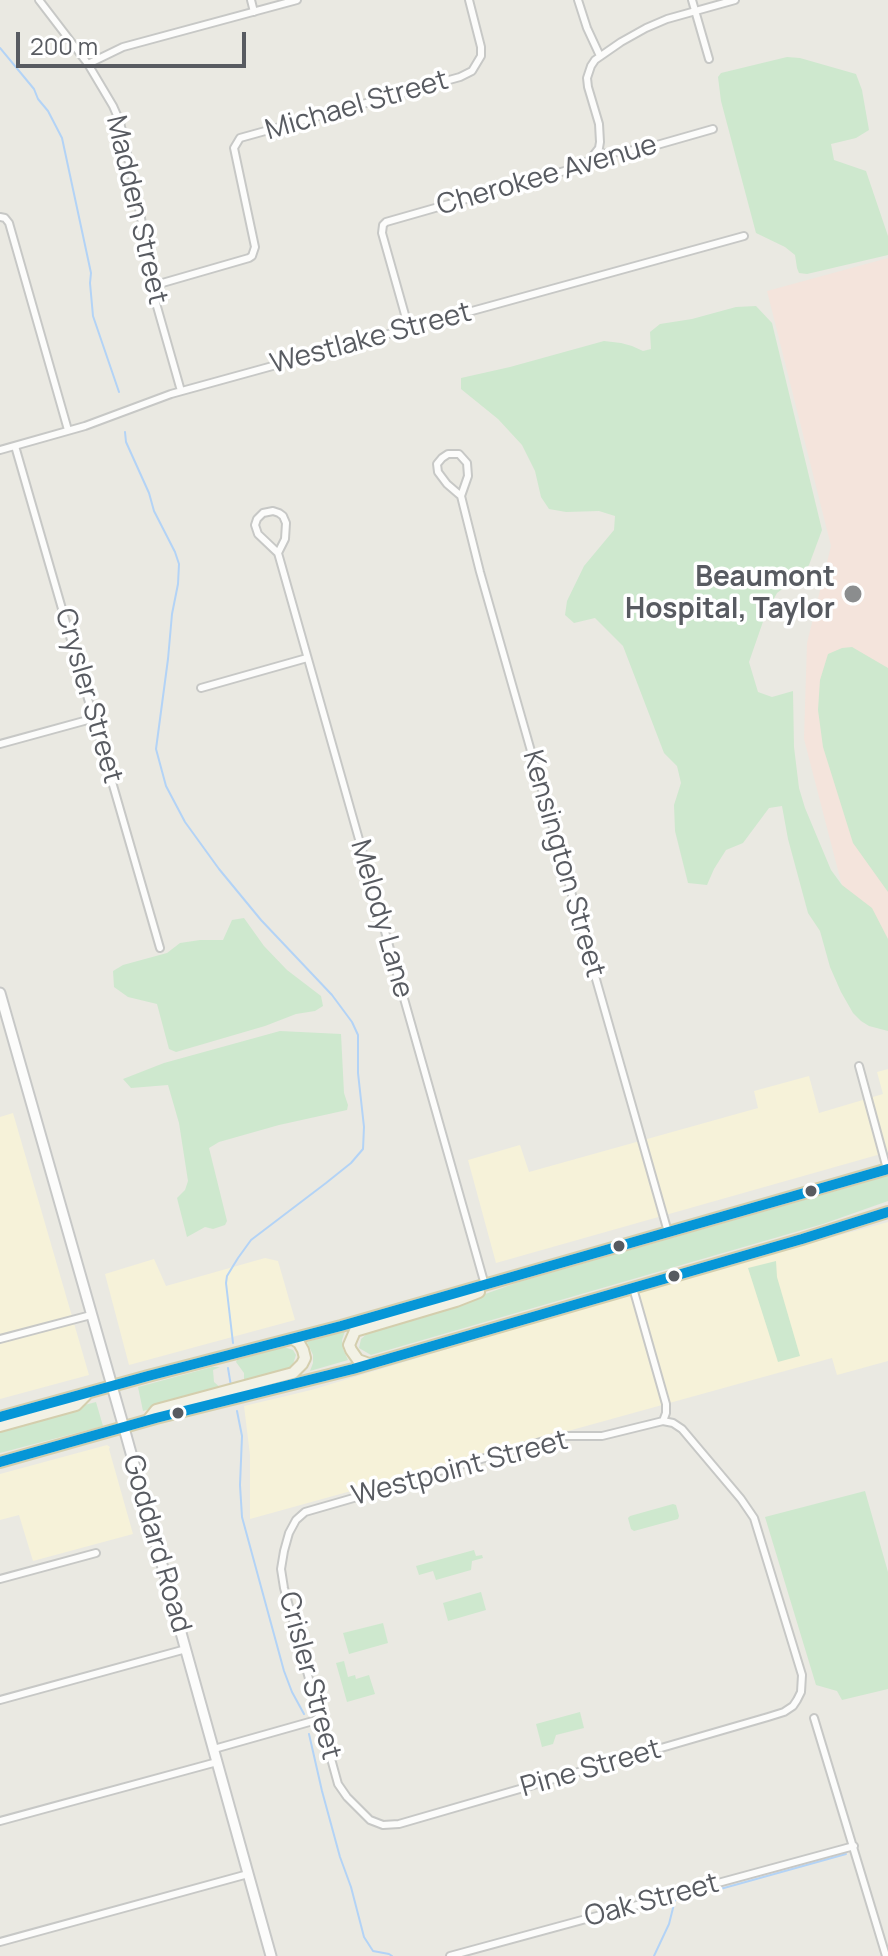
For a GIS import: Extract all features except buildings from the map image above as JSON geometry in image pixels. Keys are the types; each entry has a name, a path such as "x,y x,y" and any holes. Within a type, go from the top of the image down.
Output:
{"main road":[{"name":"Goddard Road","path":"0,993 271,1956"},
{"path":"0,1417 293,1339 888,1169"},
{"path":"838,1228 855,1216 888,1205"},
{"path":"0,1462 148,1420 369,1364 888,1212"},
{"path":"369,1364 358,1360 351,1350 349,1345 355,1331 456,1301 505,1279"},
{"path":"148,1420 156,1410 293,1373 305,1358 299,1343 293,1339"},
{"path":"0,1426 76,1405 88,1393"}],"street":[{"name":"Madden Street","path":"39,0 88,64 120,122 152,286 181,391"},
{"path":"251,0 254,12"},
{"path":"88,64 123,47 297,0"},
{"name":"Michael Street","path":"152,286 249,258 254,252 234,148 240,138 460,77 476,67 481,56 481,40 469,0"},
{"path":"578,0 600,56"},
{"path":"692,0 709,59"},
{"path":"590,160 599,148 601,135 587,78 591,66 600,56 646,28 735,0"},
{"name":"Cherokee Avenue","path":"409,329 382,233 383,225 389,220 575,168 601,154 643,149 713,129"},
{"path":"2,218 9,223 68,430"},
{"name":"Westlake Street","path":"0,450 181,391 744,236"},
{"name":"Crysler Street","path":"15,446 160,948"},
{"name":"Kensington Street","path":"461,496 438,472 437,464 448,454 459,454 467,463 468,476 461,496 480,572 668,1232"},
{"name":"Melody Lane","path":"278,553 285,539 283,516 273,511 263,513 255,525 258,534 278,553 485,1285"},
{"path":"201,688 307,658"},
{"path":"0,744 95,718"},
{"path":"859,1066 888,1169"},
{"path":"633,1288 666,1404 663,1421"},
{"path":"0,1339 91,1315"},
{"name":"Westpoint Street","path":"305,1512 551,1439 602,1436 663,1421"},
{"name":"Pine Street","path":"383,1825 399,1824 577,1774 784,1712 795,1704 801,1692 802,1675 754,1518 682,1429 663,1421"},
{"name":"Crisler Street","path":"305,1512 289,1533 282,1560 282,1576 341,1790 370,1820 383,1825"},
{"path":"0,1579 96,1553"},
{"path":"0,1700 186,1649"},
{"path":"814,1718 886,1956"},
{"path":"214,1749 320,1719"},
{"path":"0,1821 217,1762"},
{"name":"Oak Street","path":"450,1956 854,1846"},
{"path":"0,1942 248,1874"}],"shaded area":[{"name":"Beaumont Hospital, Taylor","path":"888,258 888,1024 878,1025 804,739 807,643 831,546 767,291"},
{"path":"888,1069 888,1152 496,1263 468,1160 520,1145 529,1172 758,1108 754,1091 809,1076 819,1113 883,1094 877,1072"},
{"path":"13,1113 89,1375 0,1399 0,1117"},
{"path":"888,1222 888,1361 837,1375 832,1358 250,1519 250,1455 244,1406 311,1390 705,1272"},
{"path":"265,1258 278,1261 295,1320 129,1365 105,1274 154,1259 166,1286"},
{"path":"107,1445 133,1534 33,1561 19,1515 0,1520 0,1474"}],"green space":[{"path":"787,57 856,74 869,130 856,138 831,144 834,160 866,171 888,236 888,255 807,274 799,273 795,255 756,233 721,101 718,77 721,73"},
{"path":"756,306 772,323 822,530 809,565 777,593 766,613 749,662 758,692 772,697 793,691 794,747 805,808 831,870 842,885 872,908 888,939 888,1031 861,1021 841,992 820,931 808,913 782,806 769,808 743,843 726,850 707,885 688,883 675,831 674,805 681,783 677,766 664,753 623,646 595,618 574,623 565,615 567,601 584,566 614,530 615,516 599,511 549,509 541,497 535,471 522,445 498,419 461,389 461,378 604,341 643,351 651,349 650,332 660,324 736,307"},
{"path":"852,647 888,668 888,892 853,843 823,747 818,710 820,680 828,654"},
{"path":"244,918 264,946 287,970 321,996 323,1006 176,1052 169,1049 157,1004 128,997 114,987 113,971 123,965 167,953 180,943 223,940 232,920"},
{"path":"280,1031 341,1034 347,1110 279,1125 219,1142 209,1148 227,1221 225,1225 213,1229 205,1227 187,1237 177,1198 188,1181 179,1123 168,1085 131,1088 123,1079 164,1063"},
{"path":"888,1176 888,1201 823,1224 371,1355 359,1348 361,1339 370,1331 519,1282"},
{"path":"776,1261 777,1277 800,1356 778,1362 748,1268"},
{"path":"345,1331 342,1340 348,1360 310,1371 313,1355 307,1342"},
{"path":"284,1347 293,1350 296,1355 287,1370 241,1383 244,1373 237,1360"},
{"path":"220,1367 213,1370 214,1382 222,1389 143,1411 138,1387"},
{"path":"96,1402 103,1426 0,1453 0,1427"},
{"path":"865,1491 888,1572 888,1689 842,1700 837,1691 816,1685 765,1517"},
{"path":"676,1505 678,1519 634,1531 631,1529 630,1516"},
{"path":"474,1550 476,1556 482,1555 483,1558 472,1561 471,1570 436,1580 433,1571 419,1575 416,1566"},
{"path":"481,1592 486,1610 448,1621 443,1603"},
{"path":"383,1623 388,1643 349,1654 343,1633"},
{"path":"344,1661 348,1677 355,1675 356,1679 369,1675 375,1694 347,1702 336,1663"},
{"path":"580,1712 584,1728 556,1735 553,1744 542,1747 536,1724"}],"waterway":[{"path":"0,48 34,89 62,138 91,273 93,316 119,392"},
{"path":"125,432 126,442 154,511 179,564 156,749 166,786 185,822 219,869 261,920 332,995 358,1035 363,1149 351,1163 251,1240 238,1258 226,1283 233,1343"},
{"path":"228,1368 231,1386"},
{"path":"237,1411 242,1436 242,1517 284,1671 304,1714"},
{"path":"309,1734 364,1937 373,1951 392,1956"},
{"path":"654,1956 669,1924 675,1900 846,1854"}],"transit line":[{"path":"0,1417 341,1326 888,1169"},
{"path":"0,1462 156,1418 353,1369 888,1212"}],"place":[{"name":"Beaumont Hospital, Taylor","path":"853,594"}]}
